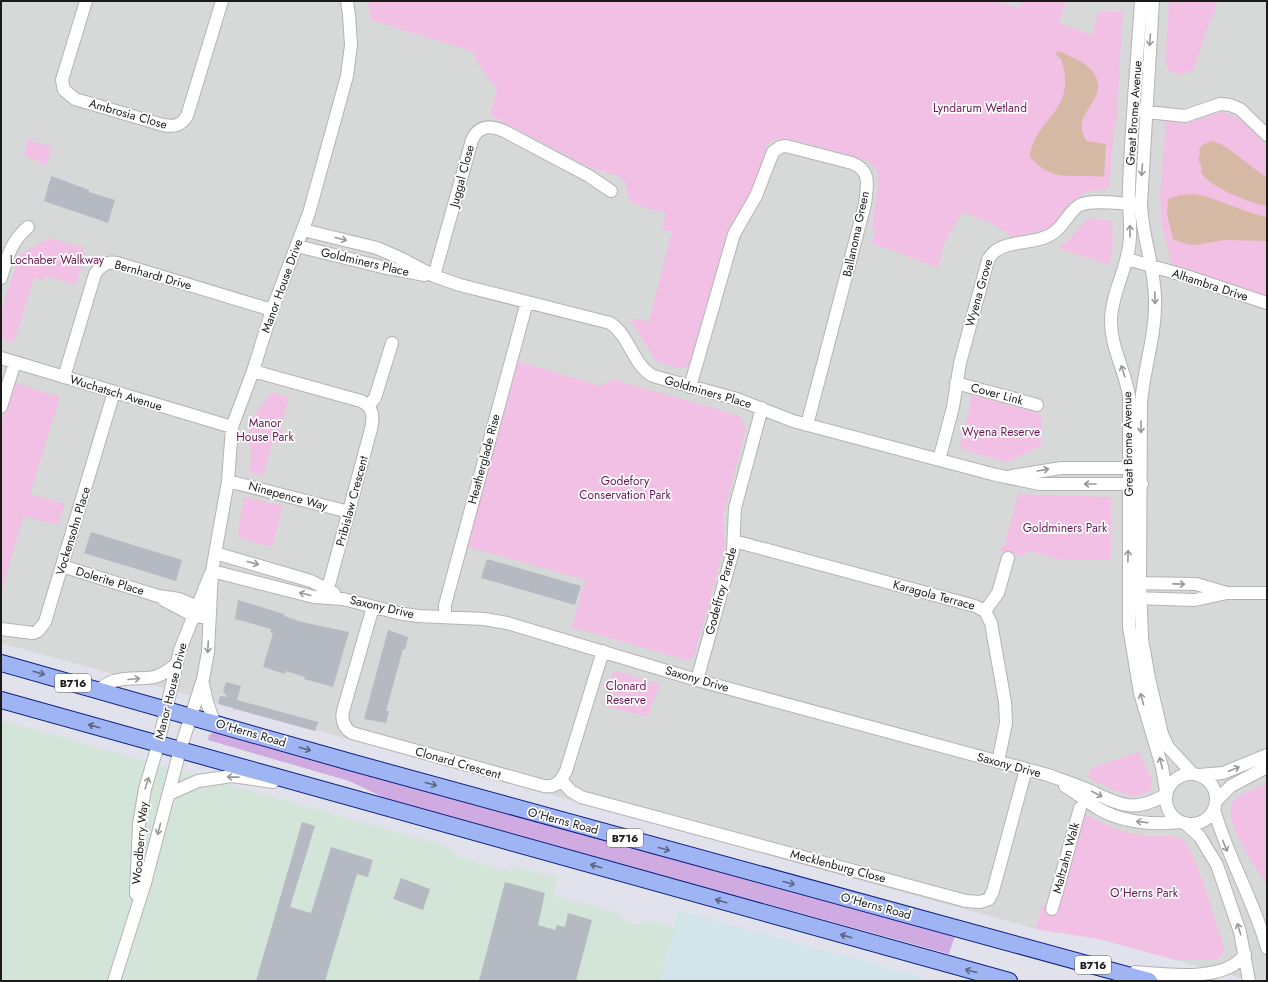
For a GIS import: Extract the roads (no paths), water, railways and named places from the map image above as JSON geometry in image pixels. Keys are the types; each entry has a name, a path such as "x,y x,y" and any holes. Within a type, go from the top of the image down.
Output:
{"main road":[{"name":"O'Herns Road","path":"1,663 664,848 1149,981"},
{"path":"1,700 1009,981"}],"street":[{"name":"Ambrosia Close","path":"86,1 64,74 62,85 64,90 75,99 163,125 175,126 187,116 222,1"},
{"name":"Manor House Drive","path":"180,750 203,679 208,652 212,571 228,481 232,427 253,371 272,310 303,230 315,194 347,76 351,45 349,15 346,1"},
{"name":"Great Brome Avenue","path":"1141,1 1140,111 1135,204 1127,259 1115,295 1111,320 1114,343 1123,370 1128,396 1129,484 1134,583 1134,661 1140,693 1162,767 1166,793"},
{"name":"Great Brome Avenue","path":"1140,111 1153,1"},
{"path":"1140,111 1185,116 1220,104 1230,105 1240,109 1267,135"},
{"name":"Juggal Close","path":"434,276 472,140 478,130 483,127 493,127 504,131 589,176 611,191"},
{"name":"Ballanoma Green","path":"690,386 734,234 760,186 773,152 780,146 786,146 852,162 860,167 866,175 867,184 865,204 807,425"},
{"name":"Wyena Grove","path":"939,460 953,407 960,363 986,268 992,252 1003,246 1050,235 1059,229 1080,205 1093,203 1135,204"},
{"name":"Great Brome Avenue","path":"1134,583 1142,484 1143,386 1155,317 1153,267 1135,204"},
{"path":"1,278 9,252 15,240 28,226"},
{"name":"Goldminers Place","path":"303,230 377,248 434,276 460,285 610,323 621,333 641,367 647,372 737,399 786,419 1005,477 1040,484 1142,484"},
{"name":"Goldminers Place","path":"297,246 382,268 434,276"},
{"name":"Alhambra Drive","path":"1127,259 1183,275 1267,303"},
{"name":"Bernhardt Drive","path":"64,377 95,274 98,269 107,263 117,263 272,310"},
{"name":"Heatherglade Rise","path":"445,617 447,598 527,302"},
{"path":"253,371 360,402 368,406 375,398 392,344"},
{"name":"Wuchatsch Avenue","path":"1,358 232,427"},
{"path":"1,407 15,362"},
{"name":"Cover Link","path":"956,383 1037,405"},
{"name":"Vockensohn Place","path":"1,629 33,633 42,627 45,622 114,392"},
{"name":"Pribislaw Crescent","path":"325,593 373,423 373,414 368,406"},
{"name":"Godeffroy Parade","path":"697,680 734,541 733,518 735,508 762,408"},
{"name":"Goldminers Place","path":"1005,477 1049,469 1141,468"},
{"name":"Ninepence Way","path":"228,481 349,512"},
{"name":"Karagola Terrace","path":"734,541 975,606 985,611 991,623 1005,702 1006,722 998,762"},
{"name":"Saxony Drive","path":"216,553 311,581 325,593 373,607 418,616 484,619 507,623 697,680 1048,775 1071,783 1113,802 1127,806 1146,805 1166,793"},
{"path":"985,611 998,593 1008,558"},
{"name":"Dolerite Place","path":"62,566 158,596 196,612"},
{"name":"Manor House Drive","path":"158,745 176,664 212,571"},
{"name":"Saxony Drive","path":"212,571 314,597 325,593"},
{"path":"1134,583 1206,585 1227,593"},
{"path":"1134,598 1195,600 1227,593 1267,593"},
{"name":"Great Brome Avenue","path":"1134,598 1145,658 1162,734 1168,747 1196,774"},
{"name":"Clonard Crescent","path":"373,607 342,716 344,725 349,731 538,785 553,786 561,780"},
{"path":"196,612 202,617 209,615"},
{"path":"561,780 566,771 603,651"},
{"path":"98,690 114,681 155,677 166,673 176,664"},
{"path":"203,679 207,702 214,722"},
{"name":"Woodberry Way","path":"133,919 137,880 139,824 145,789 158,745"},
{"name":"Woodberry Way","path":"114,981 169,794 180,750"},
{"path":"1249,981 1240,932 1217,865 1200,837 1168,811 1166,793 1176,778 1196,774 1223,773 1267,755"},
{"path":"1183,823 1194,824 1202,821 1209,816 1215,805 1231,786 1267,767"},
{"name":"Mecklenburg Close","path":"561,780 571,791 581,797 966,900 980,902 989,899 993,891 1026,769"},
{"path":"1196,774 1212,785 1216,792 1215,805 1223,840 1257,917 1267,948"},
{"name":"Saxony Drive","path":"1048,775 1099,809 1112,815 1138,822 1160,824 1183,823"},
{"path":"169,794 198,781 232,776 313,788"},
{"name":"Maltzahn Walk","path":"1052,909 1080,808"},
{"path":"1112,970 1201,978 1231,971 1240,963 1245,954"}],"park label":[{"name":"Lyndarum Wetland","path":"980,108"},
{"name":"Lochaber Walkway","path":"57,260"},
{"name":"Manor House Park","path":"265,430"},
{"name":"Wyena Reserve","path":"1001,432"},
{"name":"Godefory Conservation Park","path":"625,488"},
{"name":"Goldminers Park","path":"1065,528"},
{"name":"Clonard Reserve","path":"626,693"},
{"name":"O'Herns Park","path":"1144,893"}]}
